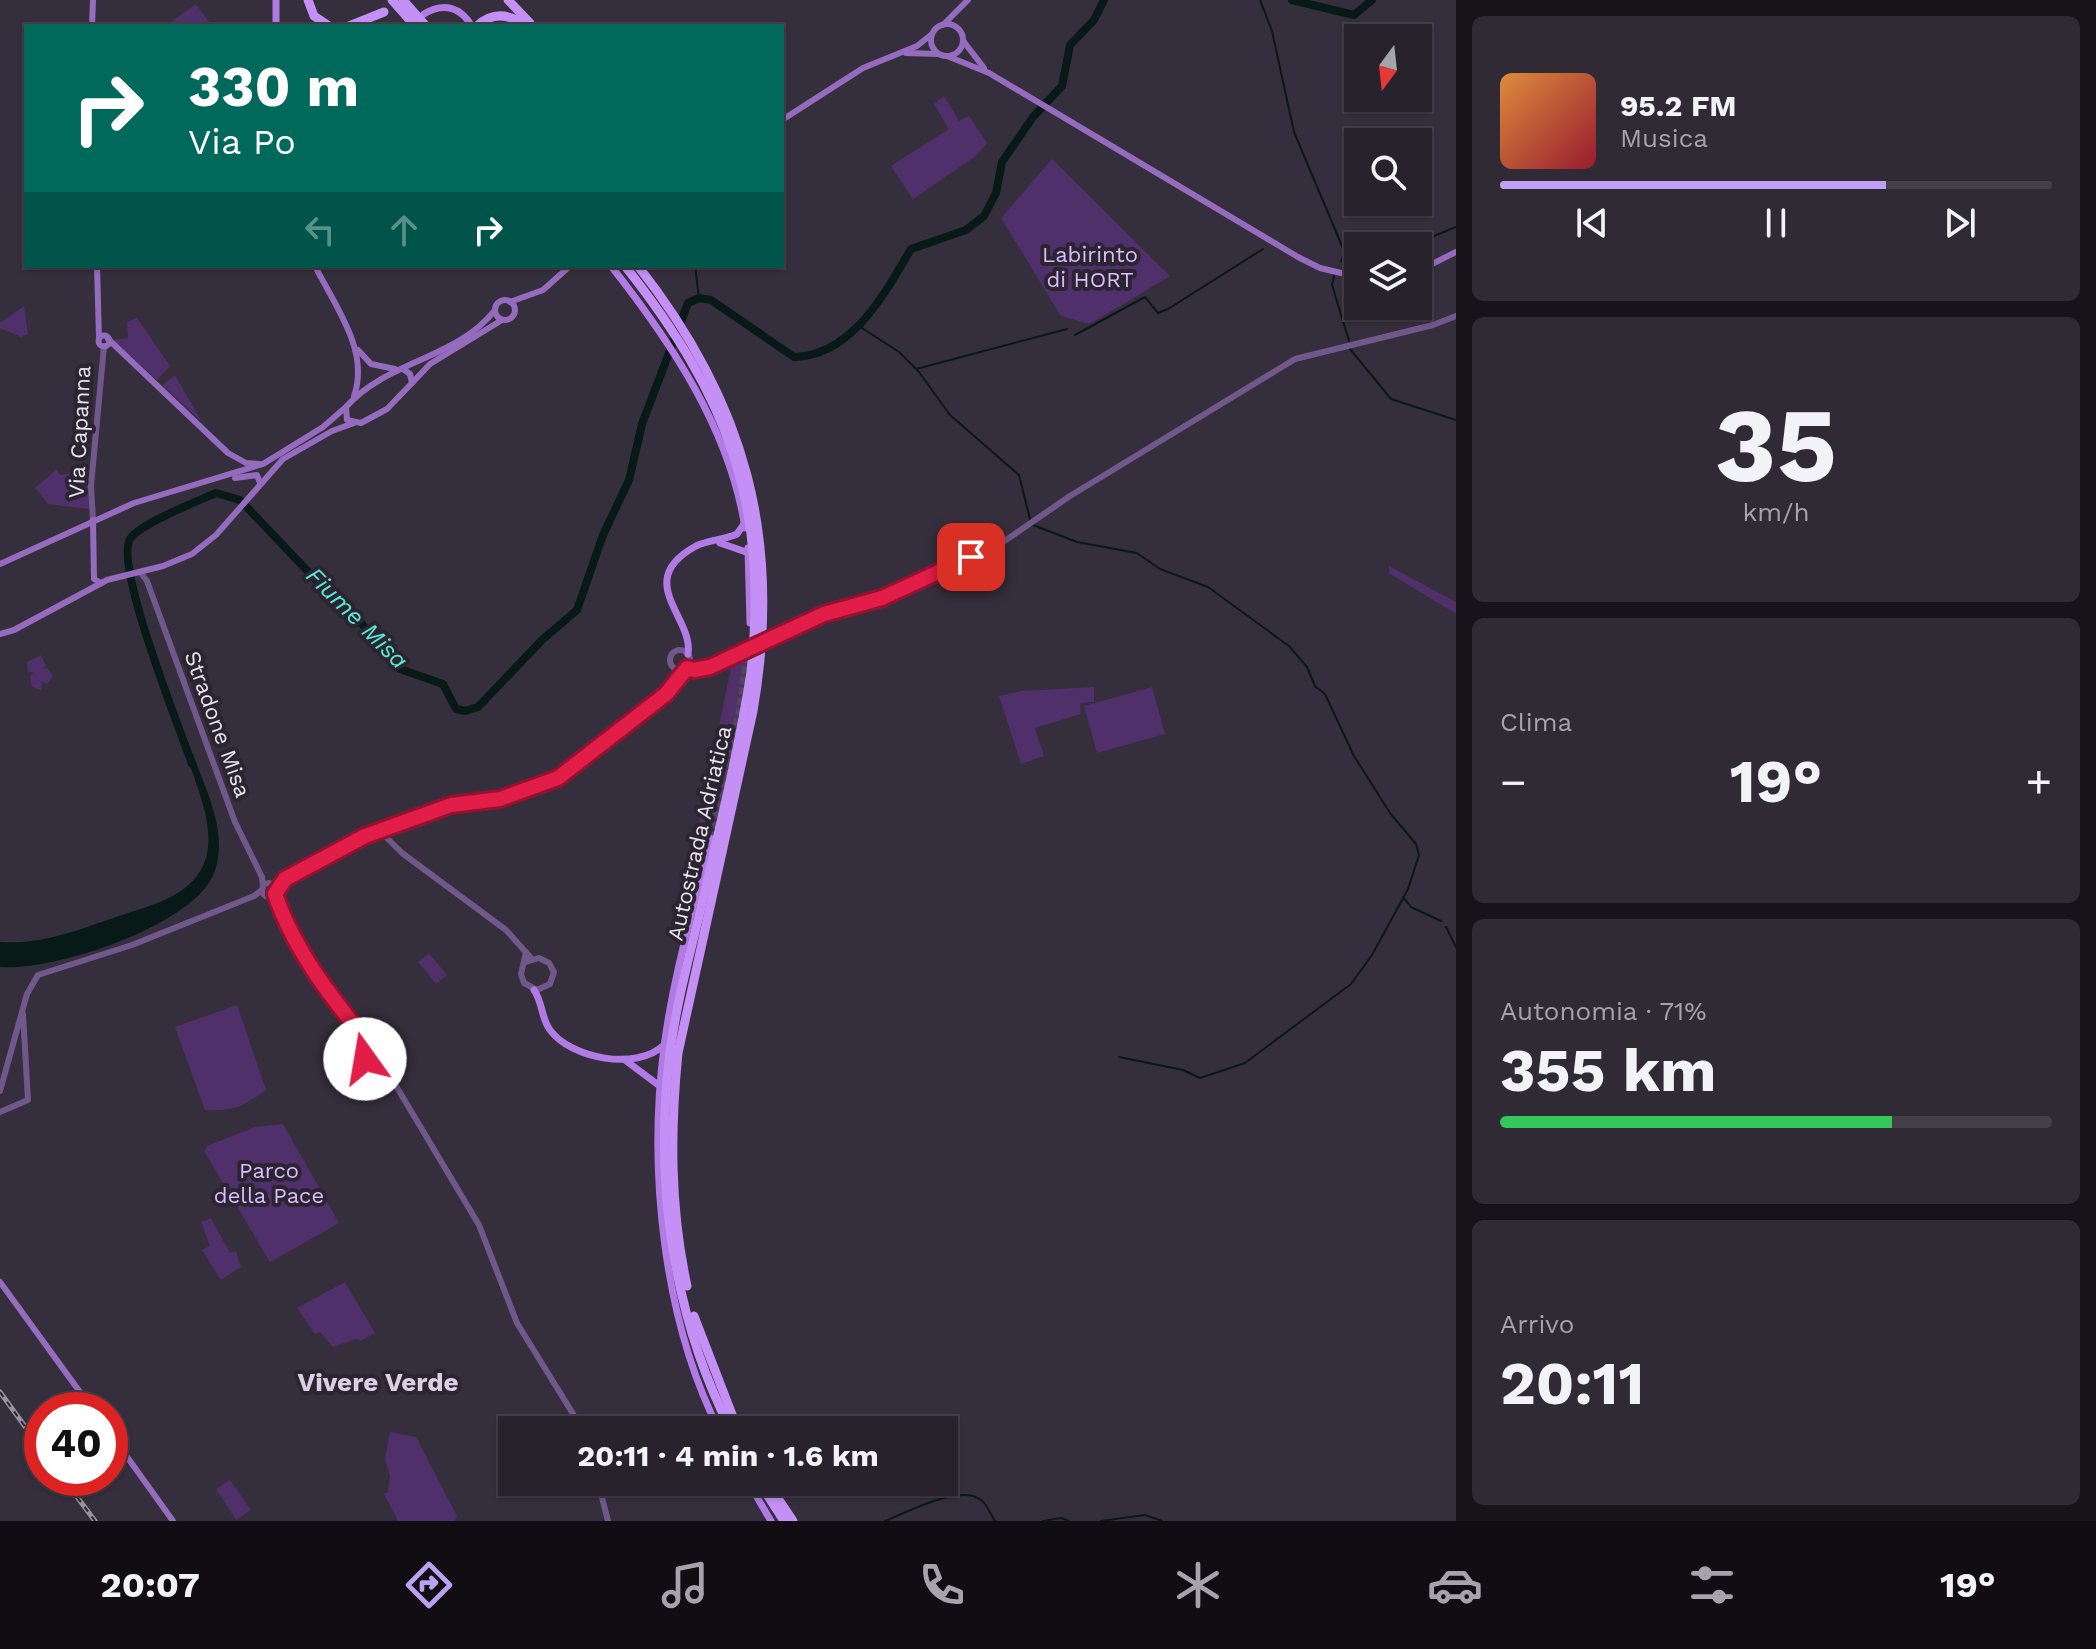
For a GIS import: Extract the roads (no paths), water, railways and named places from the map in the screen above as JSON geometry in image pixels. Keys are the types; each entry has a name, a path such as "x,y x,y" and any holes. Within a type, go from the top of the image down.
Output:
{"highway":[{"path":"308,0 314,16 326,24"},
{"path":"392,0 413,24"},
{"path":"403,0 424,24"},
{"path":"501,0 517,10"},
{"path":"508,0 528,24"},
{"path":"354,24 384,12"},
{"path":"481,24 503,15 525,24"},
{"name":"Autostrada Adriatica","path":"627,268 662,304 701,355 735,432 752,494 761,556 763,625 759,674 687,997 678,1053 671,1156 677,1227 692,1307 712,1369 732,1416"},
{"name":"Autostrada Adriatica","path":"639,268 695,365 728,433 745,494 755,556 756,623 745,709 673,1037 664,1154 670,1227 686,1308 705,1370 725,1416"},
{"path":"768,1496 784,1521"},
{"path":"776,1496 793,1521"}],"main road":[{"path":"92,24 93,0"},
{"path":"276,0 276,24"},
{"path":"784,119 879,60 917,46 966,2"},
{"path":"943,56 960,50 963,38 959,18 966,2"},
{"path":"424,14 434,8 450,7 474,24"},
{"path":"940,26 954,26 989,73"},
{"path":"932,34 933,48 943,56"},
{"path":"879,60 919,51 943,56 989,73 1298,257 1320,268 1344,274"},
{"path":"1432,264 1456,252"},
{"name":"Via Capanna","path":"97,268 100,325 105,341"},
{"path":"316,268 356,348 371,364 410,374 412,383"},
{"path":"0,634 14,630 101,583 192,554 216,535 283,459 317,439 387,409 430,364 502,320 510,319 526,299 551,284 568,268"},
{"path":"613,268 653,318 688,376 718,437 747,539 750,623"},
{"path":"0,564 134,503 263,464 323,427 353,400 399,369 455,341 495,310 500,302 526,299"},
{"path":"510,302 515,310"},
{"path":"495,310 502,320"},
{"path":"105,341 122,353 228,453 246,463 263,464"},
{"path":"353,400 360,373 356,348"},
{"path":"346,407 345,418 354,423"},
{"path":"225,477 234,467 228,453"},
{"path":"207,482 253,474 257,475 259,485"},
{"path":"93,520 94,579 101,583"},
{"path":"737,534 744,522"},
{"path":"685,661 688,637 670,605 668,585 674,565 698,545 737,534 747,539"},
{"path":"738,547 747,539"},
{"path":"710,542 738,547 749,553"},
{"path":"710,838 664,1045 659,1191 669,1270 687,1344 714,1416"},
{"path":"539,990 547,1025 563,1044 591,1054 623,1059 649,1055 664,1045"},
{"path":"649,1055 662,1068"},
{"path":"623,1059 661,1087"},
{"path":"646,1073 662,1068"},
{"path":"0,1282 80,1392"},
{"path":"128,1458 173,1521"},
{"path":"756,1496 771,1521"},
{"path":"762,1507 763,1521"}],"street":[{"path":"678,680 670,658 685,661 700,670 824,614 898,591 1006,540 1070,496 1277,367 1295,359 1433,325 1456,316"},
{"name":"Via Capanna","path":"93,520 91,486 105,341"},
{"path":"147,581 151,569"},
{"name":"Stradone Misa","path":"140,572 147,581 235,822 262,877 316,973 380,1060 479,1225 517,1323 574,1416"},
{"path":"674,668 685,661"},
{"path":"0,1091 31,984 45,971 132,945 269,890 379,830 458,803 500,799 558,778 666,694 678,680 685,661"},
{"path":"379,830 402,853 506,930 526,952 529,960 522,979 539,990 553,980 553,968 544,959 529,960"},
{"path":"2,1108 28,1100 23,1009"},
{"path":"15,1036 20,1033 24,1039"},
{"path":"602,1496 608,1521"}],"waterway":[{"name":"Fiume Misa","path":"192,764 150,648 131,580 128,555 130,539 136,533 170,513 216,493 240,500 356,617 400,669 443,684 456,709 465,711 478,707 542,640 577,610 603,535 629,480 642,424 688,303 699,298 711,300 794,357 815,354 850,334 878,302 911,249 966,230 984,216 996,193 1002,162 1033,117 1062,86 1070,45 1094,20 1104,0"},
{"path":"1260,0 1272,31 1294,132 1344,251"},
{"name":"Fiume Misa","path":"1292,0 1354,15 1372,0"},
{"path":"1432,237 1456,227"},
{"path":"1075,335 1145,297 1158,313 1168,309 1263,249"},
{"path":"1341,261 1344,255"},
{"path":"695,268 699,298"},
{"path":"1334,276 1332,285 1349,341"},
{"path":"859,326 899,352 919,372 950,415 1019,475 1030,519"},
{"path":"916,369 1067,329"},
{"path":"1350,349 1391,399 1456,420"},
{"path":"1033,525 1077,542 1137,553 1160,569 1208,587 1289,646 1307,667 1315,686 1325,694 1354,756 1390,813 1416,844 1419,855 1408,889 1372,955 1351,984 1245,1063 1200,1078 1183,1070 1119,1057"},
{"path":"1404,898 1411,907 1441,921"},
{"path":"1446,927 1456,947"},
{"path":"885,1521 933,1501 961,1495 981,1500 995,1521"},
{"path":"1101,1521 1145,1515 1162,1521"},
{"path":"1043,1521 1061,1518 1069,1521"}],"tunnel":[{"path":"710,838 740,708 748,645"}],"railway":[{"path":"0,1392 24,1425"},
{"path":"76,1496 95,1521"}],"district":[{"name":"Vivere Verde","path":"378,1382"}],"park label":[{"name":"Labirinto di HORT","path":"1090,266"},
{"name":"Parco della Pace","path":"269,1182"}]}
